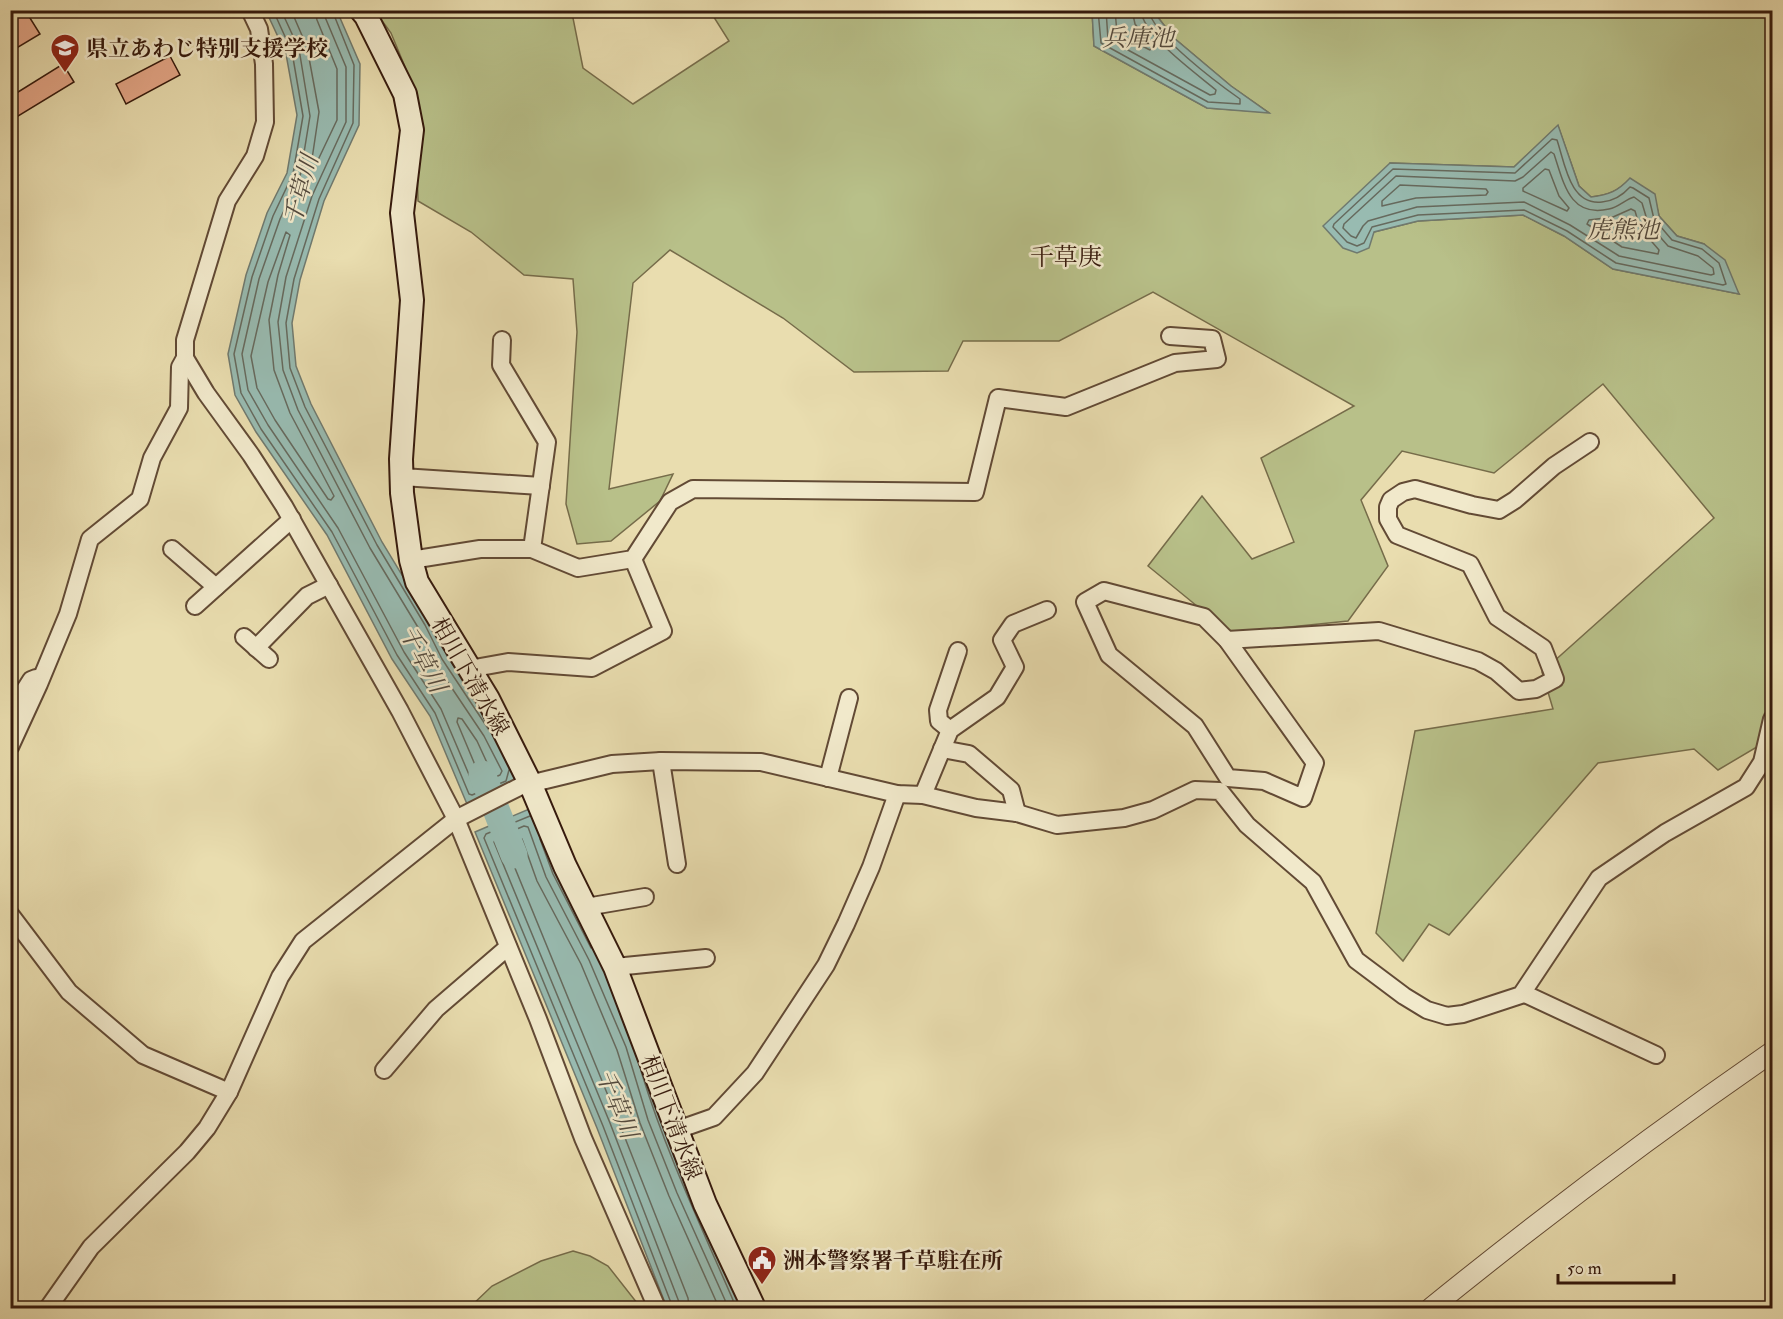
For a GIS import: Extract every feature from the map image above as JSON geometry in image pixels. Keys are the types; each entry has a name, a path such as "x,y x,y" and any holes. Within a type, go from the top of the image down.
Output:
{"main road":[{"name":"相川下清水線","path":"361,10 405,94 412,130 402,213 412,300 401,459 411,560 417,582 488,699 526,784 615,967 705,1203 754,1308"}],"street":[{"path":"10,747 43,676 68,614 90,539 135,504 143,492 152,458 180,408 180,367 185,358 185,340 227,201 255,156 265,122 264,64 259,29 250,10"},
{"path":"411,560 480,549 532,549 578,568 633,559 670,502 693,489 975,492 998,398 1066,407 1175,363 1217,359 1212,339 1170,336"},
{"path":"502,340 501,365 547,442 532,549"},
{"path":"185,358 206,393 251,455 292,519 460,816 583,1138 657,1308"},
{"path":"1227,640 1379,631 1478,661 1496,671 1519,691 1536,689 1555,679 1543,648 1497,617 1470,564 1397,535 1388,519 1388,507 1391,500 1402,492 1415,489 1498,510 1515,500 1554,466 1590,442"},
{"path":"402,477 541,486"},
{"path":"195,606 292,519"},
{"path":"172,549 216,587"},
{"path":"469,669 508,662 592,668 663,631 633,559"},
{"path":"256,648 307,596 329,585"},
{"path":"48,1308 91,1247 187,1152 207,1128 228,1092 280,977 303,941 460,816 526,784 612,764 661,761 761,762 897,794 923,795 976,808 1017,813 1057,825 1124,818 1153,810 1195,790 1224,785 1264,781 1303,798 1315,763 1227,640 1204,617 1104,591 1085,602 1109,656 1195,726 1224,785 1247,825 1313,882 1356,960 1404,996 1427,1010 1447,1016 1483,1008 1523,993 1599,878 1665,833 1746,787 1762,762 1773,719"},
{"path":"923,795 950,730 997,697 1015,667 1002,640 1013,624 1047,610"},
{"path":"950,730 939,721 938,710 958,651"},
{"path":"10,713 31,680 43,676"},
{"path":"828,778 849,698"},
{"path":"942,749 969,754 1011,790 1017,813"},
{"path":"661,761 677,864"},
{"path":"677,1130 714,1117 755,1073 831,955 867,877 897,794"},
{"path":"586,907 645,897"},
{"path":"10,914 69,992 143,1055 228,1092"},
{"path":"384,1070 436,1009 508,946"},
{"path":"615,967 706,958"},
{"path":"1523,993 1656,1055"},
{"path":"1431,1308 1523,1233 1641,1145 1773,1052"}],"green space":[{"path":"375,11 567,11 572,13 583,68 633,104 729,41 710,11 1092,11 1094,46 1207,108 1268,112 1231,86 1174,38 1153,11 1772,11 1772,738 1718,770 1694,749 1598,763 1449,935 1429,924 1403,961 1376,933 1415,731 1553,709 1542,672 1714,518 1603,384 1494,473 1402,451 1361,500 1388,566 1348,621 1230,633 1148,566 1202,496 1252,559 1294,542 1261,458 1354,406 1153,292 1059,341 963,341 948,371 854,372 783,318 670,250 633,283 609,489 673,474 660,501 611,541 577,544 566,504 577,332 573,279 524,275 471,232 418,201 415,91 391,33","holes":["1558,126 1579,186 1591,197 1613,192 1630,179 1654,194 1659,216 1677,236 1704,244 1739,294 1613,269 1564,236 1523,215 1418,221 1374,232 1390,163 1514,167"]},
{"path":"573,1251 590,1256 608,1266 641,1308 469,1308 492,1286 541,1261"}],"water":[{"path":"266,11 337,11 360,64 359,125 324,201 300,280 292,323 296,366 311,404 382,542 431,623 447,656 496,729 517,772 512,785 467,804 430,716 392,659 327,535 256,432 235,395 228,354 246,275 267,213 287,173 297,115 286,54"},
{"name":"兵庫池","path":"1092,11 1153,11 1174,38 1231,86 1269,113 1207,108 1094,46"},
{"name":"虎熊池","path":"1558,125 1579,186 1591,197 1608,194 1630,178 1655,194 1659,216 1677,236 1704,244 1725,260 1739,294 1613,269 1564,236 1523,215 1418,221 1374,232 1369,248 1357,253 1343,248 1323,226 1390,163 1514,167"},
{"path":"534,807 602,955 740,1300 738,1308 667,1308 597,1128 475,832"}],"building":[{"path":"10,10 25,10 40,34 10,52"},
{"path":"170,56 180,75 126,104 116,84"},
{"path":"63,64 74,82 10,121 10,97"}],"waterway":[{"name":"千草川","path":"482,774 514,855"}],"place":[{"name":"県立あわじ特別支援学校","path":"65,74"},
{"name":"洲本警察署千草駐在所","path":"762,1286"}],"district":[{"name":"千草庚","path":"1066,257"}]}
